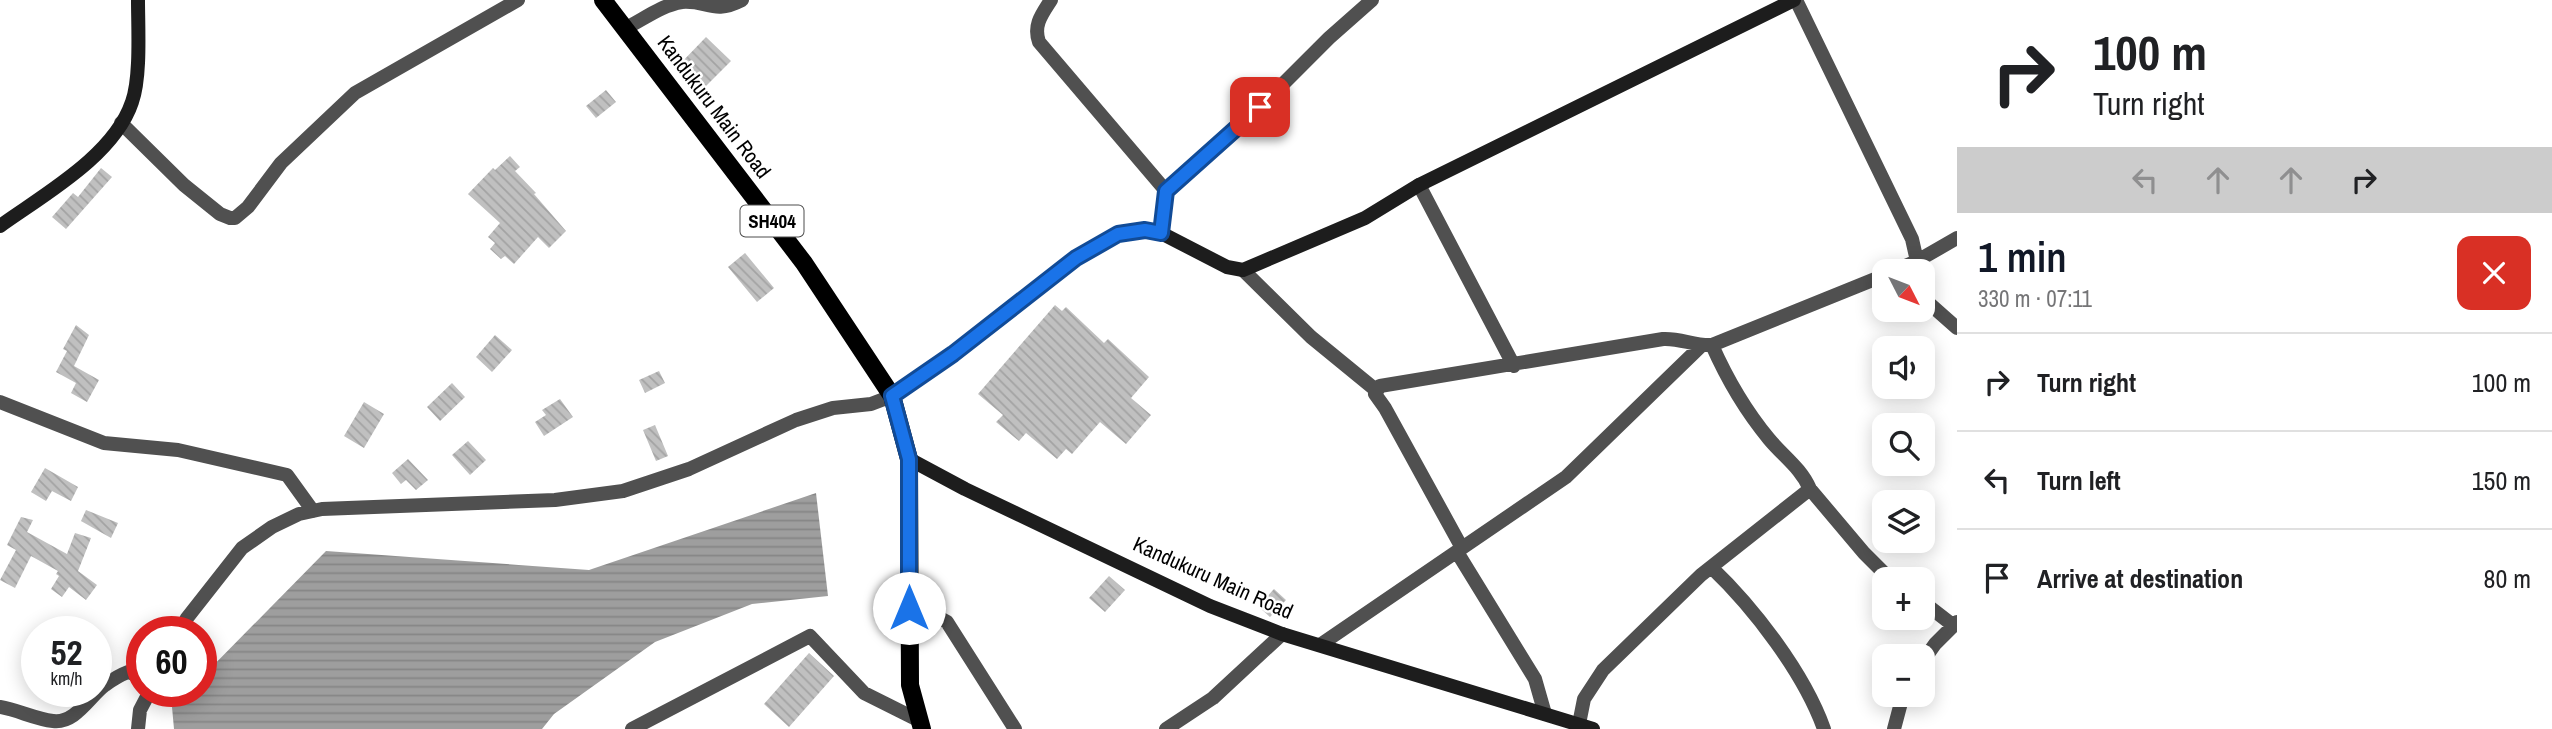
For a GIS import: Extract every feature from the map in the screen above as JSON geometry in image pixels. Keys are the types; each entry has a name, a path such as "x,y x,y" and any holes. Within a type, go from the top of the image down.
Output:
{"main road":[{"name":"Kandukuru Main Road","path":"607,1 804,262 892,396 909,459 910,685 921,725"}],"street":[{"path":"0,226 100,152 121,123 132,102 136,76 138,0"},
{"path":"121,123 184,186 220,214 235,218 248,206 281,163 355,93 518,0"},
{"path":"626,28 670,5 684,1 696,1 718,8 742,0"},
{"path":"1051,0 1040,18 1036,32 1039,43 1166,191"},
{"path":"1161,233 1166,191 1243,124 1372,0"},
{"path":"189,616 242,548 272,527 299,514 313,510 555,500 623,491 689,469 796,420 834,408 871,404 892,396 953,354 1076,258 1118,234 1145,230 1161,233 1227,268 1243,270 1365,218 1419,185 1795,0 1912,239 1917,259"},
{"path":"1419,185 1514,366"},
{"path":"1920,259 1957,238"},
{"path":"1243,270 1311,337 1377,391"},
{"path":"1320,645 1566,477 1706,346 1872,280"},
{"path":"1936,309 1957,328"},
{"path":"1545,714 1535,680 1375,394 1380,386 1514,366 1663,339 1679,338 1706,346 1731,388 1769,439 1803,474 1810,489 1879,567"},
{"path":"1,408 104,443 178,450 287,475 313,510"},
{"name":"Kandukuru Main Road","path":"909,459 965,489 1210,606 1282,634 1586,727"},
{"path":"1586,727 1584,699 1603,670 1711,567 1810,489"},
{"path":"1711,567 1736,591 1798,674 1815,702 1824,729"},
{"path":"909,608 932,614 947,622 1015,729"},
{"path":"1935,610 1955,624 1935,644"},
{"path":"1166,729 1213,698 1282,634"},
{"path":"632,729 810,636 864,694 921,725"},
{"path":"0,707 54,722 64,721 83,707 103,686 126,672"},
{"path":"138,729 142,707"},
{"path":"1894,729 1898,707"}],"shaded area":[{"path":"816,493 828,596 752,604 655,642 554,714 542,729 174,729 172,707 217,707 217,662 326,551 589,570"}],"building":[{"path":"706,37 731,61 703,89 679,65"},
{"path":"606,90 616,102 596,118 586,106"},
{"path":"510,156 520,167 515,171 566,231 549,248 538,237 514,264 505,256 501,259 490,249 495,243 488,237 500,223 468,194 493,168 495,170"},
{"path":"101,168 112,177 66,229 52,217 73,193 78,197"},
{"path":"745,253 774,288 757,302 728,267"},
{"path":"1055,305 1062,311 1066,307 1104,343 1108,339 1149,377 1131,398 1151,415 1126,444 1100,422 1072,454 1066,449 1057,459 1026,433 1019,441 996,422 1003,415 978,394"},
{"path":"76,325 89,335 74,366 99,380 87,402 71,393 76,383 56,372 67,351 63,349"},
{"path":"495,335 512,350 492,372 476,357"},
{"path":"659,371 665,383 645,393 639,380"},
{"path":"452,383 465,397 440,421 427,407"},
{"path":"560,399 573,417 544,436 535,422 546,415 542,410"},
{"path":"364,402 384,414 364,448 344,436"},
{"path":"655,425 668,456 656,461 643,430"},
{"path":"468,441 486,460 470,475 452,455"},
{"path":"408,459 428,480 416,490 406,480 401,484 392,473"},
{"path":"45,468 78,487 71,501 52,491 46,501 31,492"},
{"path":"86,510 118,523 111,538 81,521"},
{"path":"21,517 33,520 27,532 67,554 75,533 91,538 78,571 97,585 86,600 69,587 62,597 51,589 59,576 56,574 58,571 31,556 15,588 0,580 16,550 7,545"},
{"path":"1109,576 1125,590 1105,612 1089,598"},
{"path":"1274,589 1286,600 1270,617 1258,606"},
{"path":"809,653 834,676 789,727 764,704"}],"route":[{"path":"909,608 909,459 892,396 953,354 1076,258 1118,234 1145,230 1161,233 1166,191 1260,107"}]}
